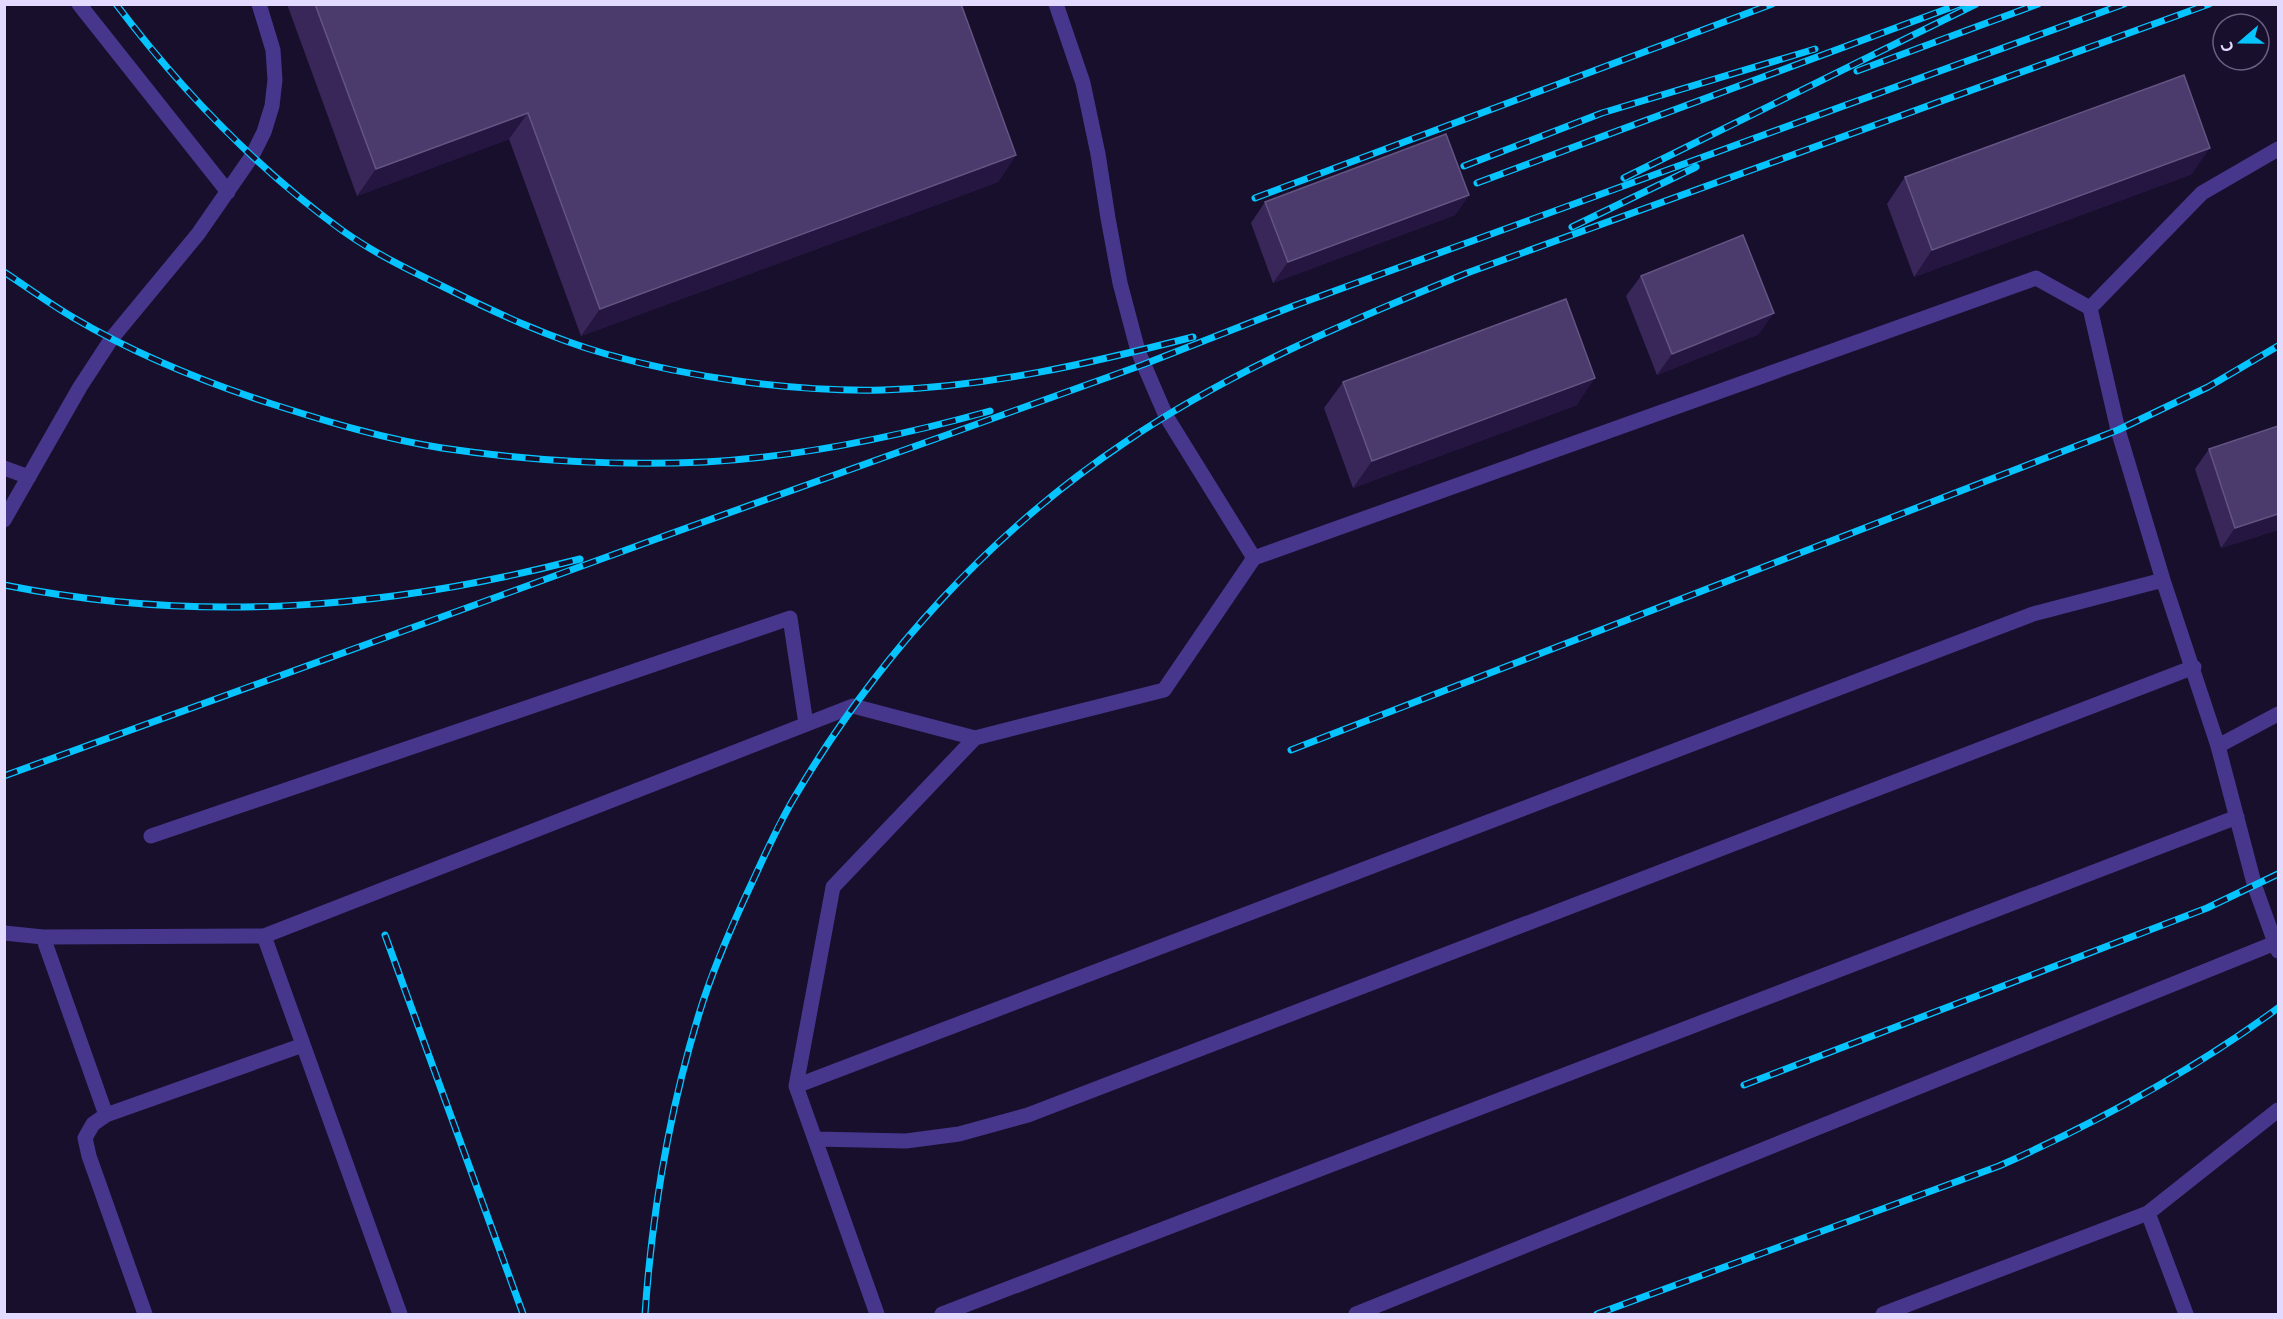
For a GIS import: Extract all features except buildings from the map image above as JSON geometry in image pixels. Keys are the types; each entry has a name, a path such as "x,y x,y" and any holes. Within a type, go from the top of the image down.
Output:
{"lane":[{"path":"79,4 228,192"},
{"path":"4,520 80,387 112,338 170,270 228,192 252,156 264,132 273,106 275,80 273,50 259,4"},
{"path":"1056,4 1083,83 1098,154 1120,283 1137,351 1166,416 1254,558"},
{"path":"2090,308 2202,193 2278,149"},
{"path":"4,933 43,937 264,936 853,706 975,738 1164,690 1254,558 2036,278 2090,308 2118,430 2163,580 2194,667 2218,746 2255,887 2277,947 1356,1314"},
{"path":"4,468 29,477"},
{"path":"796,1086 2033,614 2163,580"},
{"path":"151,836 790,618 806,724"},
{"path":"815,1139 906,1141 959,1134 1028,1115 2194,667"},
{"path":"2218,746 2278,714"},
{"path":"877,1314 796,1086 832,887 975,738"},
{"path":"942,1314 2237,817"},
{"path":"264,936 400,1314"},
{"path":"43,937 106,1115"},
{"path":"145,1314 89,1156 85,1138 93,1124 106,1115 303,1045"},
{"path":"1882,1314 2148,1213 2278,1110"},
{"path":"2148,1213 2186,1314"}],"railway":[{"path":"116,4 167,67 221,126 280,181 343,231 392,261 464,297 585,348 639,363 743,382 815,389 883,390 1001,379 1116,356 1193,337"},
{"path":"1255,198 1772,4"},
{"path":"1477,183 1960,4"},
{"path":"1624,178 1976,4"},
{"path":"1857,71 2038,4"},
{"path":"4,776 1142,365 1296,305 2124,4"},
{"path":"645,1314 652,1238 663,1163 688,1051 716,966 771,841 790,805 829,742 901,645 983,557 1028,516 1075,478 1164,417 1248,370 1335,329 1467,273 2209,4"},
{"path":"1464,166 1602,113 1815,49"},
{"path":"1572,227 1696,167"},
{"path":"4,272 97,331 196,377 293,411 378,435 442,448 574,461 705,462 777,455 849,444 921,429 990,411"},
{"path":"1291,750 2118,430 2208,387 2278,346"},
{"path":"4,585 77,597 150,604 222,607 294,605 436,590 580,559"},
{"path":"1744,1085 2207,908 2278,874"},
{"path":"385,935 523,1314"},
{"path":"1597,1314 1999,1166 2108,1114 2178,1075 2278,1008"}]}
